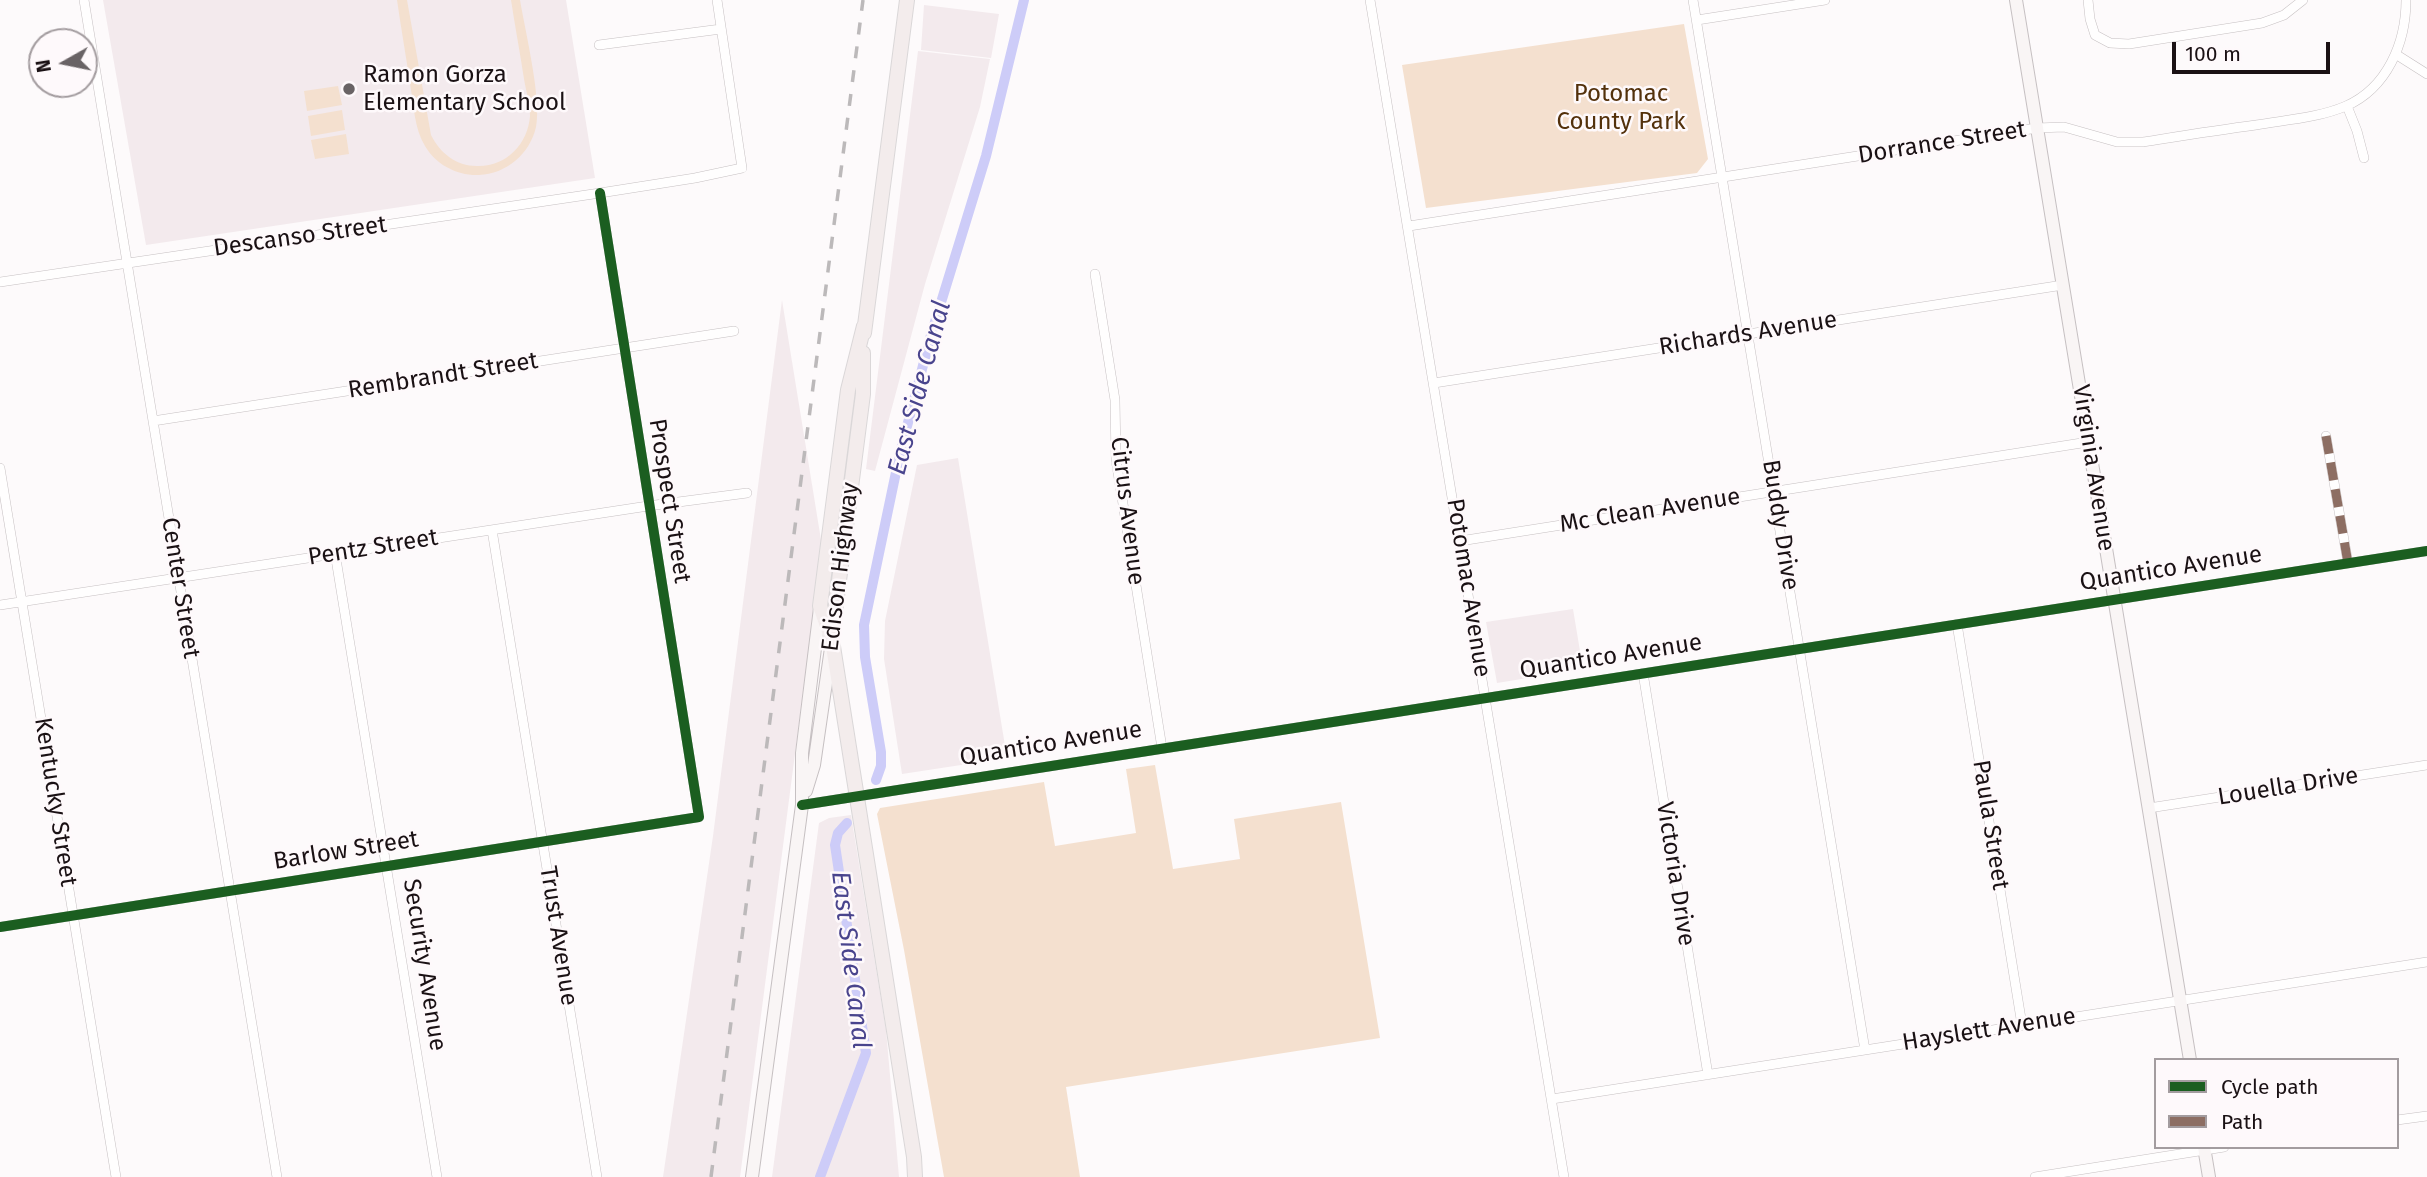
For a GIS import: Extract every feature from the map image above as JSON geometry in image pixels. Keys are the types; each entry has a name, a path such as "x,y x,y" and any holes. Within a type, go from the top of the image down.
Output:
{"main road":[{"name":"Edison Highway","path":"820,606 848,390 864,326 907,0"},
{"name":"Edison Highway","path":"832,640 863,394 864,326"},
{"path":"820,606 832,640 915,1157 921,1177"},
{"path":"915,1157 915,1177"}],"street":[{"name":"Center Street","path":"84,0 276,1177"},
{"path":"599,45 721,29 717,0"},
{"name":"Potomac Avenue","path":"1370,0 1564,1177"},
{"name":"Buddy Drive","path":"1693,0 1865,1050"},
{"path":"1697,20 1825,0"},
{"name":"Virginia Avenue","path":"2016,0 2190,1058"},
{"path":"2088,0 2095,35 2110,43 2129,44 2262,23 2284,15 2302,0"},
{"name":"Dorrance Street","path":"1409,226 2037,128 2064,127 2116,142 2143,142 2317,115 2347,106 2376,85 2397,55 2405,29 2406,0"},
{"name":"Descanso Street","path":"0,282 695,178 742,167 721,29"},
{"path":"2397,55 2427,74"},
{"path":"2347,106 2364,158"},
{"name":"Prospect Street","path":"600,192 699,817"},
{"name":"Citrus Avenue","path":"1095,274 1115,400 1116,460 1162,748"},
{"name":"Richards Avenue","path":"1434,383 2063,285"},
{"name":"Rembrandt Street","path":"153,421 734,331"},
{"path":"2326,436 2348,563"},
{"name":"Mc Clean Avenue","path":"1460,541 2088,442"},
{"name":"Kentucky Street","path":"0,467 116,1177"},
{"name":"Pentz Street","path":"0,605 747,493"},
{"name":"Trust Avenue","path":"492,530 597,1177"},
{"name":"Quantico Avenue","path":"802,805 2427,551"},
{"name":"Security Avenue","path":"335,553 437,1177"},
{"name":"Edison Highway","path":"752,1177 802,805 802,753 820,606"},
{"name":"Paula Street","path":"1957,624 2022,1025"},
{"name":"Edison Highway","path":"802,805 814,765 832,640"},
{"name":"Victoria Drive","path":"1643,673 1708,1075"},
{"name":"Louella Drive","path":"2149,808 2427,765"},
{"name":"Barlow Street","path":"0,927 699,817"},
{"name":"Hayslett Avenue","path":"1552,1099 2427,962"},
{"path":"2399,1120 2427,1116"},
{"path":"2035,1177 2205,1149 2209,1177"}],"shaded area":[{"name":"Ramon Gorza Elementary School","path":"103,0 566,0 595,178 146,245"},
{"path":"924,5 999,14 991,58 921,50"},
{"path":"918,51 990,59 980,107 925,284 875,471 866,469"},
{"path":"782,300 822,546 740,1177 663,1177 713,836"},
{"path":"958,458 1007,758 902,774 884,659 885,621 917,465"},
{"path":"1573,609 1583,669 1497,683 1486,622"},
{"path":"851,815 886,1030 899,1177 772,1177 819,823 829,818"}],"green space":[{"path":"397,0 407,0 431,135 449,157 462,164 477,166 497,163 514,152 528,126 529,107 511,0 520,0 535,83 537,115 533,137 515,161 489,174 471,175 448,168 430,153 419,132 415,116"},
{"name":"Potomac County Park","path":"1684,24 1708,159 1697,173 1426,208 1402,65"},
{"path":"338,86 342,105 307,111 304,91"},
{"path":"342,110 345,130 311,136 308,116"},
{"path":"346,134 349,154 315,159 311,140"},
{"path":"1155,765 1173,869 1240,859 1234,819 1341,802 1380,1038 1066,1087 1080,1177 944,1177 877,814 880,808 1044,782 1055,846 1136,833 1126,769"}],"waterway":[{"name":"East Side Canal","path":"876,780 881,766 881,752 865,657 864,625 900,453 931,335 986,156 1024,0"},
{"name":"East Side Canal","path":"820,1177 866,1053 835,845 838,833 847,823"}],"railway":[{"path":"711,1177 863,0"}],"marked path":[{"path":"2326,436 2348,563"}],"cycle path":[{"path":"0,927 699,817 600,193"},
{"path":"802,805 2427,551"}],"place":[{"name":"Ramon Gorza Elementary School","path":"349,89"}]}
